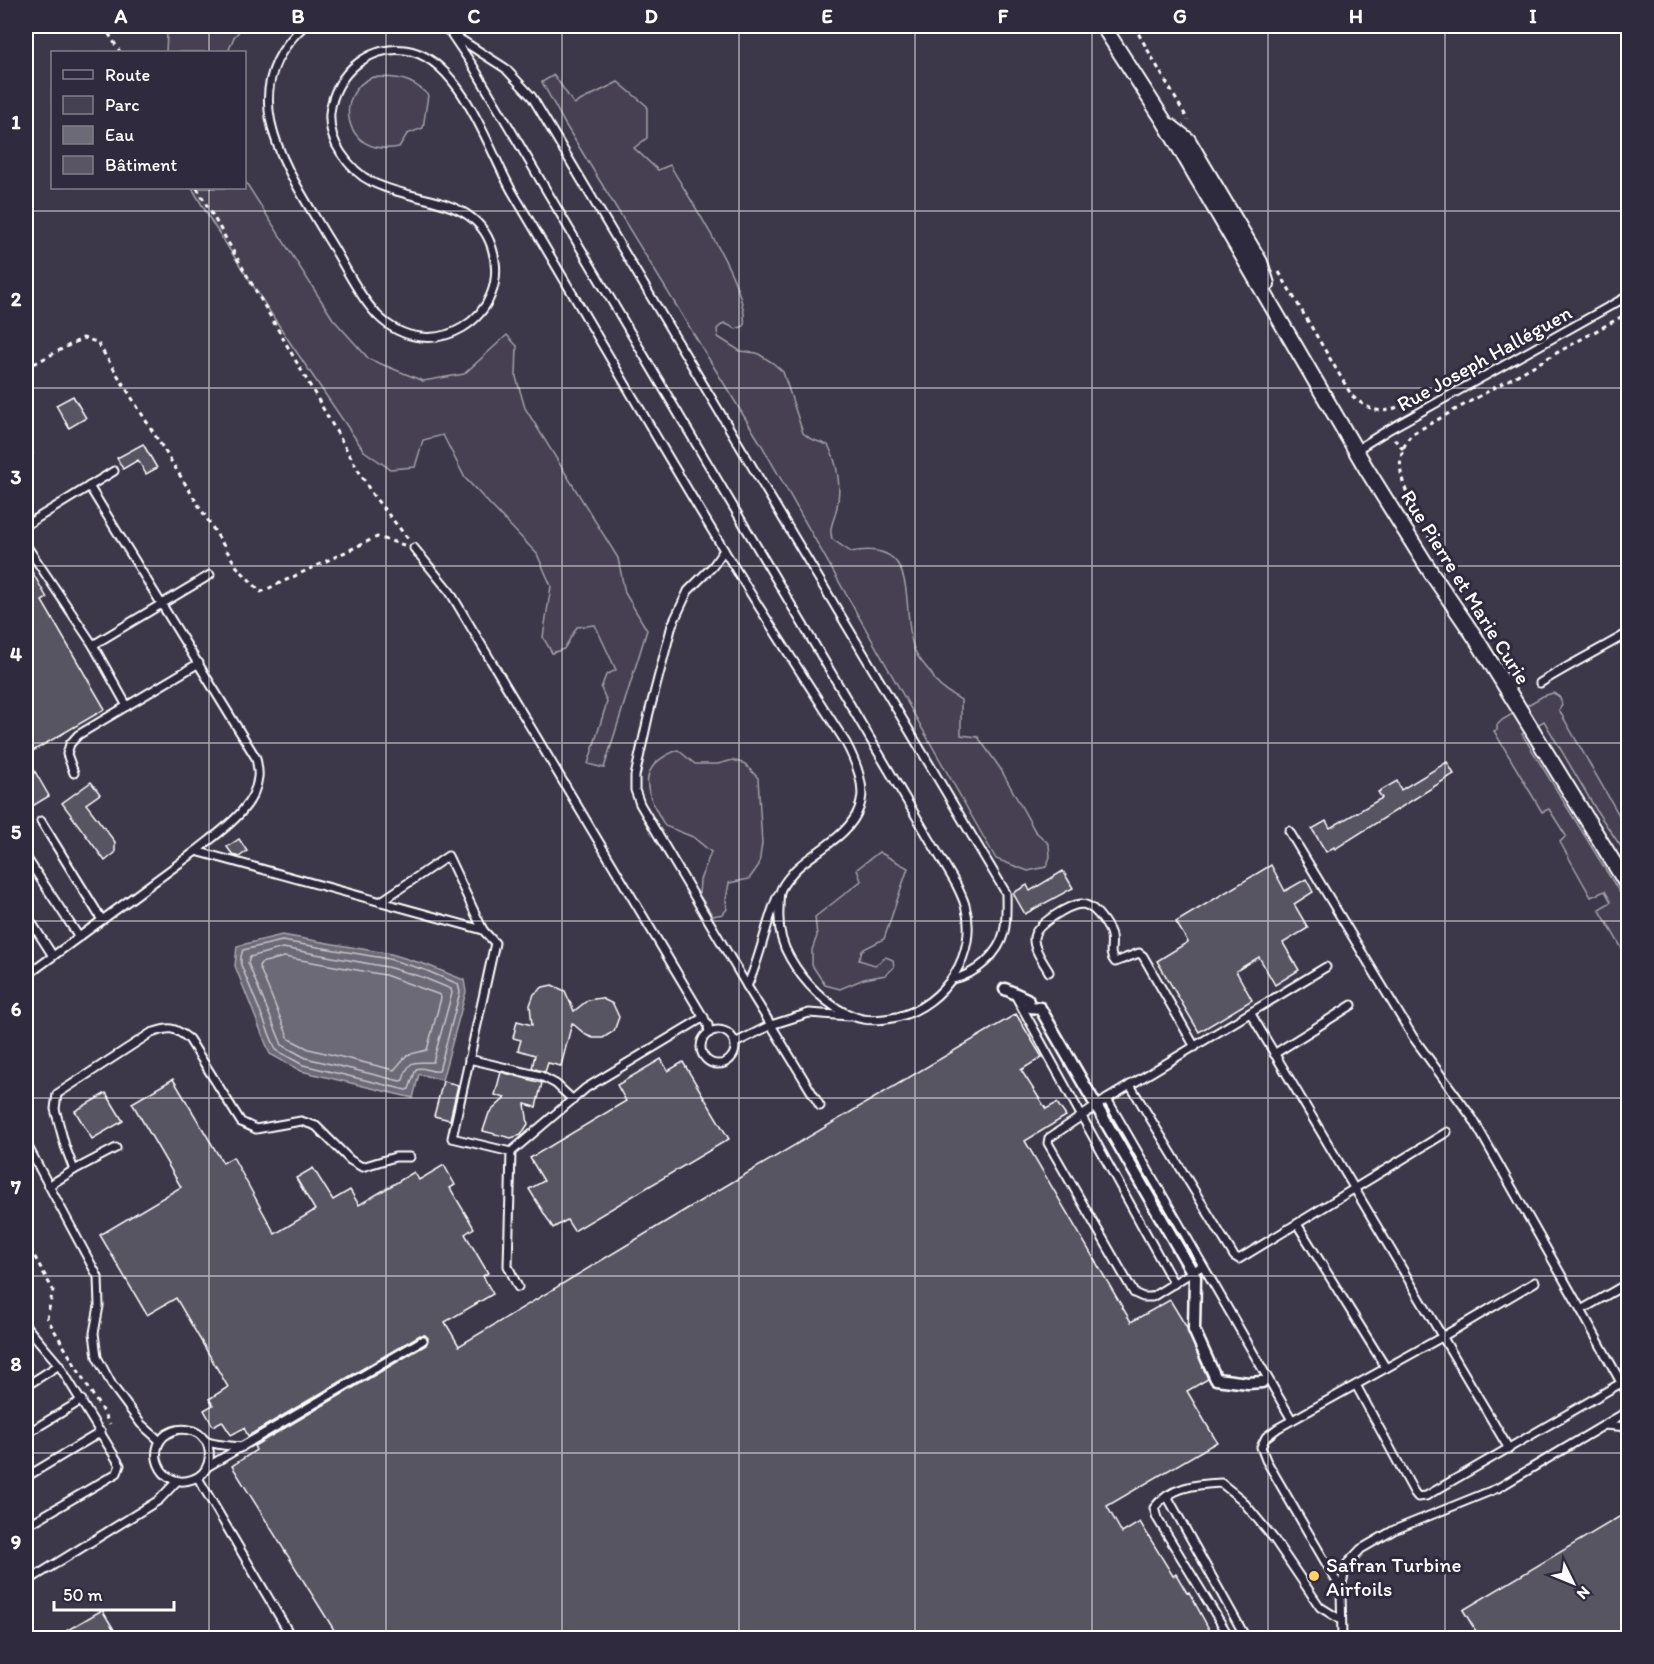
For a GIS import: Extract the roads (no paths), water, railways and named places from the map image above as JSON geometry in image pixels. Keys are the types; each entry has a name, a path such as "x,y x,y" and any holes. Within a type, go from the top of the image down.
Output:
{"street":[{"name":"Rue Pierre et Marie Curie","path":"1103,26 1164,121 1356,450 1629,886"},
{"path":"1009,991 1027,999 1030,1007 1040,1008 1193,1272 1196,1278 1194,1330 1216,1378 1248,1383 1262,1382"}],"lane":[{"path":"304,26 287,44 274,68 268,95 270,124 290,175 367,303 391,327 404,334 417,338 445,336 471,322 482,310 495,280 492,247 483,230 473,220 442,202 372,182 357,172 345,159 333,136 330,124 332,104 338,86 346,75 355,65 379,52 405,50 430,59 454,83 464,98 506,181 724,550 846,743 857,765 862,778 861,799 854,819 832,842 798,867 780,890 767,920 756,968 747,986"},
{"path":"442,26 505,68 532,97 1006,893 1005,928 997,947 975,970 963,977 953,979"},
{"path":"450,32 497,107 956,884 965,905 967,936 960,965 953,979 935,998 914,1011 890,1019 876,1020 809,1013 771,1025 735,1043"},
{"name":"Rue Joseph Halléguen","path":"1356,450 1629,296"},
{"path":"26,525 114,471"},
{"path":"26,975 196,851 243,811 254,791 258,777 256,758 163,603 89,486"},
{"path":"26,545 93,645 127,706"},
{"path":"414,548 450,592 704,1017 709,1033"},
{"path":"724,550 713,566 688,591 672,626 635,776 635,790 640,804 819,1106"},
{"path":"93,645 210,574"},
{"path":"1540,683 1579,659 1629,633"},
{"path":"74,773 67,754 70,744 78,735 199,663"},
{"path":"41,822 102,920"},
{"path":"1289,831 1413,1037 1473,1119 1629,1395"},
{"path":"196,851 483,930"},
{"path":"26,856 79,937"},
{"path":"380,902 448,856 483,930 495,943 452,1138 511,1152"},
{"path":"780,890 780,934 790,958 813,988 827,1001 852,1016"},
{"path":"1049,972 1038,953 1034,937 1041,924 1063,911 1084,903 1096,912 1111,935 1113,960 1120,962 1139,953 1143,956 1195,1047"},
{"path":"26,914 53,956"},
{"path":"1203,1266 1152,1297 1143,1297 1134,1293 1048,1143 1049,1138 1107,1099 1326,968"},
{"path":"1009,991 1174,1284"},
{"path":"1274,1054 1352,1005"},
{"path":"1251,1014 1509,1449"},
{"path":"518,1287 508,1266 511,1152 585,1088 704,1017"},
{"path":"74,1170 55,1109 57,1094 151,1033 167,1028 177,1029 189,1039 241,1122 256,1129 301,1121 309,1123 316,1126 350,1160 362,1167 395,1157 410,1157"},
{"path":"722,1030 728,1033 735,1043 733,1054 726,1061 721,1063 711,1061 703,1053 702,1046 709,1033 722,1030"},
{"path":"469,1059 541,1076 556,1084 573,1100"},
{"path":"1130,1085 1236,1258 1243,1257 1447,1132"},
{"path":"1107,1099 1292,1420"},
{"path":"26,1143 98,1277 99,1306 94,1333 97,1358 112,1385 141,1424 160,1442"},
{"path":"50,1185 116,1148"},
{"path":"1297,1224 1386,1368"},
{"path":"1341,1589 1266,1460 1261,1447 1266,1437 1535,1282"},
{"path":"1581,1311 1629,1283"},
{"path":"26,1326 59,1365 120,1465 117,1473 26,1526"},
{"path":"26,1340 33,1335"},
{"path":"207,1467 210,1455 206,1441 200,1434 188,1429 175,1430 166,1434 160,1442 157,1456 158,1465 163,1473 177,1481 187,1482 198,1478 207,1467 423,1340"},
{"path":"26,1386 59,1365"},
{"path":"1356,1385 1414,1492 1419,1497 1426,1496 1621,1383"},
{"path":"26,1434 82,1400"},
{"path":"1342,1638 1341,1589 1346,1565 1361,1549 1394,1530 1498,1488 1629,1411"},
{"path":"1604,1425 1629,1427"},
{"path":"26,1477 101,1432"},
{"path":"206,1441 242,1447"},
{"path":"198,1478 292,1638"},
{"path":"26,1582 159,1500 177,1481"},
{"path":"1230,1638 1157,1518 1154,1508 1167,1496 1191,1485 1221,1483 1241,1499 1267,1531 1320,1607 1341,1620"},
{"path":"1167,1496 1246,1638"}],"water":[{"path":"282,935 391,954 464,980 466,992 442,1080 419,1074 413,1098 301,1071 270,1054 235,966 237,946"}],"place":[{"name":"Safran Turbine Airfoils","path":"1314,1576"}]}
